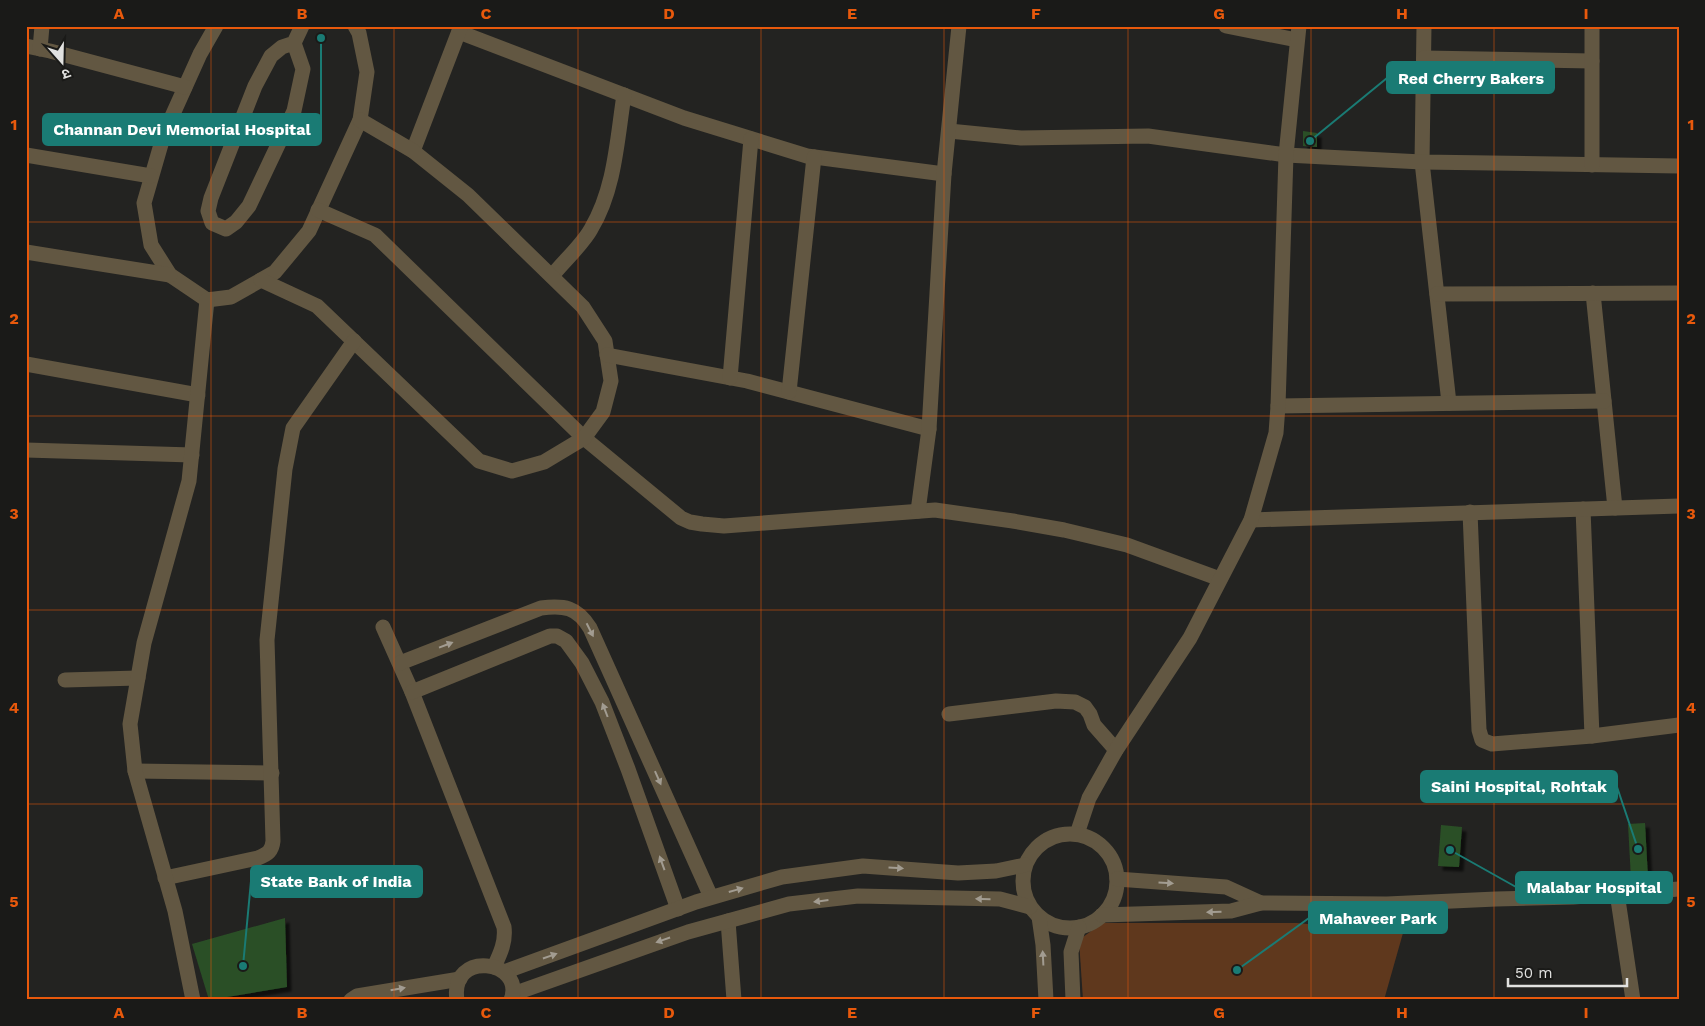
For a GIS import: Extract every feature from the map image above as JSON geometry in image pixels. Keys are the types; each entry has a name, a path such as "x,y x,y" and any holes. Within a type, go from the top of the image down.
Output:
{"street":[{"path":"42,26 33,48 185,87"},
{"path":"216,26 200,54 164,134 144,203 150,245 170,275 207,300 231,297 275,272 309,231 360,120 367,72 359,33 355,26"},
{"path":"294,43 282,47 271,56 255,86 211,198 208,211 212,223 226,229 236,222 249,206 294,111 303,69 294,43 302,26"},
{"path":"918,510 929,429 944,174 959,26"},
{"path":"1077,834 1089,798 1116,750 1190,638 1251,520 1276,433 1286,155 1298,33 1227,26"},
{"path":"1424,26 1422,162 1449,404"},
{"path":"1592,26 1592,165"},
{"path":"413,151 460,29 684,118 751,139 814,157 944,174"},
{"path":"1424,58 1592,61"},
{"path":"552,276 591,230 602,207 611,182 624,95"},
{"path":"261,280 317,306 479,461 512,471 544,462 584,438 603,412 611,381 605,341 583,307 468,194 413,151 360,120"},
{"path":"949,131 1021,138 1148,136 1286,155 1422,162 1679,166"},
{"path":"730,378 751,139"},
{"path":"26,155 151,176"},
{"path":"789,392 814,157"},
{"path":"318,210 375,235 584,438 681,518 690,522 724,526 935,510 1064,530 1127,546 1220,579"},
{"path":"26,252 170,275"},
{"path":"1593,293 1615,508"},
{"path":"1437,294 1679,293"},
{"path":"193,1000 175,911 135,771 130,724 144,644 190,481 207,300"},
{"path":"165,878 258,858 272,850 272,773 267,640 285,469 293,428 354,341"},
{"path":"607,355 730,378 929,429"},
{"path":"26,364 198,395"},
{"path":"1278,406 1604,401"},
{"path":"26,450 192,455"},
{"path":"1251,520 1679,506"},
{"path":"1583,509 1592,736"},
{"path":"1470,512 1480,737 1482,740 1492,744 1592,736 1679,724"},
{"path":"400,663 541,608 556,606 570,608 584,618 711,897"},
{"path":"383,627 412,692 504,927 505,936 499,969"},
{"path":"412,692 550,636 557,636 566,641 582,663 602,702 678,909"},
{"path":"65,680 138,678"},
{"path":"950,714 1056,701 1075,702 1085,707 1094,725 1116,750"},
{"path":"135,771 272,773"},
{"path":"457,1000 456,991 460,978 478,965 491,965 499,969 512,985 512,997 688,932 789,904 858,896 1000,899 1035,912 1050,924 1064,928 1079,927 1102,915 1114,899 1117,879 1112,858 1097,842 1077,834 1056,836 1037,847 1025,865 1022,881 1025,896 1035,912 1043,945 1046,1000"},
{"path":"499,969 711,897 782,877 863,866 958,873 996,871 1025,865"},
{"path":"1117,879 1226,887 1261,903"},
{"path":"1102,915 1231,911 1261,903 1387,904 1573,897 1679,889"},
{"path":"1618,893 1633,1000"},
{"path":"728,921 734,1000"},
{"path":"1073,1000 1071,952 1079,927"},
{"path":"351,1000 357,996 460,978"}],"shaded area":[{"path":"1102,923 1297,923 1403,933 1384,1000 1083,1000 1079,940"}],"building":[{"path":"1303,131 1317,133 1317,147 1303,146"},
{"path":"1645,823 1648,878 1631,879 1628,824"},
{"path":"1441,825 1462,827 1459,867 1438,866"},
{"path":"285,918 287,987 209,1000 192,944"}],"place":[{"name":"Channan Devi Memorial Hospital","path":"321,38"},
{"name":"Red Cherry Bakers","path":"1310,141"},
{"name":"Saini Hospital, Rohtak","path":"1638,849"},
{"name":"Malabar Hospital","path":"1450,850"},
{"name":"State Bank of India","path":"243,966"},
{"name":"Mahaveer Park","path":"1237,970"}]}
